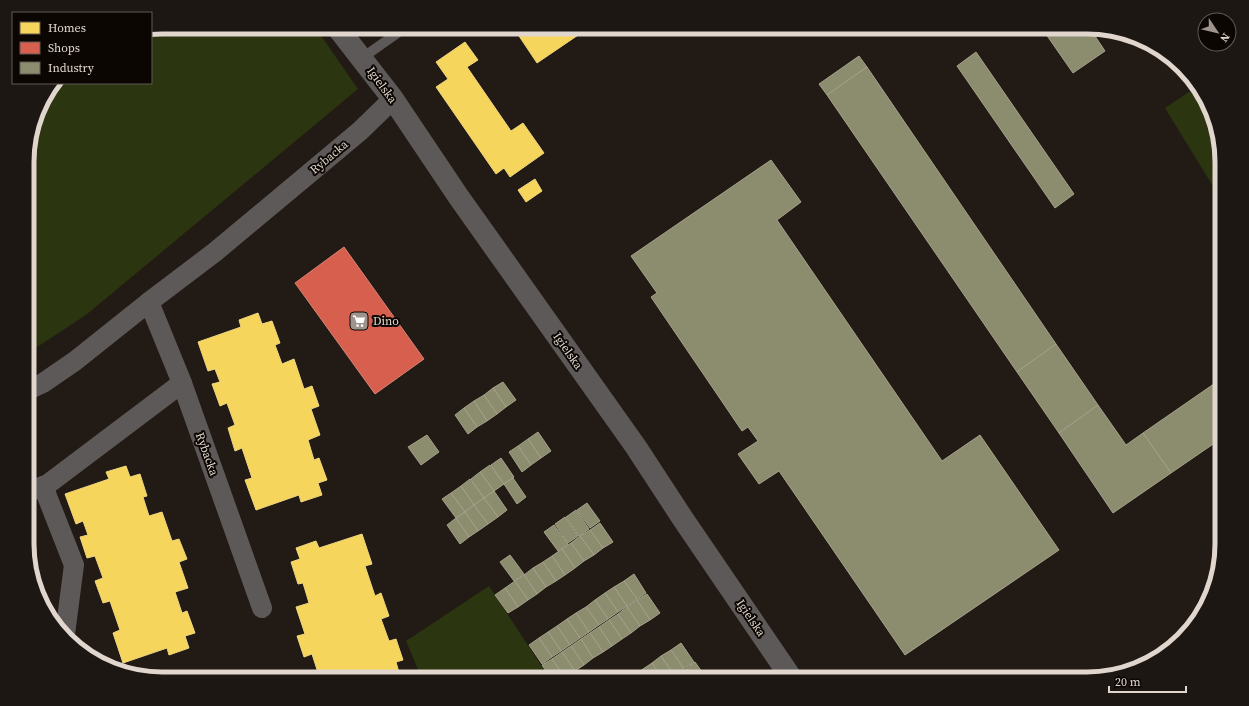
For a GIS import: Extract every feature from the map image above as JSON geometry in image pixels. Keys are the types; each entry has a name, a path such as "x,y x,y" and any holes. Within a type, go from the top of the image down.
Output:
{"street":[{"name":"Igielska","path":"343,34 393,99 458,196 636,447 787,672"},
{"name":"Rybacka","path":"34,387 43,383 75,361 215,252 360,131 393,99"},
{"name":"Rybacka","path":"149,302 182,383 262,608"},
{"path":"66,629 74,565 35,489 48,484 182,383"}],"lane":[{"path":"362,58 396,34"}],"green space":[{"path":"320,34 358,89 86,315 34,349 35,145 38,129 47,105 60,84 152,84 152,35"},
{"path":"1192,90 1202,105 1213,137 1215,153 1215,190 1165,108"},
{"path":"489,586 545,672 419,672 406,641"}],"building: Homes":[{"path":"518,34 580,34 537,63"},
{"path":"465,42 478,60 467,67 511,131 523,123 544,153 510,177 504,168 496,174 436,87 448,79 436,62"},
{"path":"535,179 542,191 526,202 518,190"},
{"path":"258,313 262,324 272,321 280,343 275,345 282,364 294,359 304,389 312,386 319,406 311,409 320,435 308,440 314,460 319,458 327,480 318,483 322,495 301,502 299,495 256,510 245,480 252,478 242,448 235,451 228,428 235,425 227,403 220,406 212,384 220,382 215,369 208,371 198,342 241,327 239,320"},
{"path":"126,466 130,477 140,474 147,496 143,497 149,516 162,512 172,541 179,539 187,559 179,562 188,588 175,592 182,613 187,611 195,633 185,636 189,648 169,655 167,648 123,663 113,633 120,630 110,601 103,603 95,581 103,578 95,556 87,558 80,537 88,535 83,521 76,524 65,494 109,479 106,472"},
{"path":"362,534 372,564 365,566 375,596 381,593 389,616 381,619 389,641 396,639 403,660 396,662 399,672 318,672 312,654 304,657 297,636 305,634 296,607 309,603 303,583 298,584 291,562 300,559 296,548 316,541 319,548"}],"building: Shops":[{"name":"Dino","path":"344,247 424,359 375,394 295,283"}],"building: Industry":[{"path":"1046,34 1094,34 1105,51 1073,73"},
{"path":"976,52 1074,194 1055,208 957,66"},
{"path":"859,56 867,67 827,95 819,84"},
{"path":"867,67 1056,344 1017,372 827,95"},
{"path":"771,160 801,202 777,220 942,461 980,435 1059,550 905,655 779,471 759,484 738,454 758,441 748,427 742,431 651,297 657,293 631,256"},
{"path":"1056,344 1098,405 1059,433 1017,372"},
{"path":"503,382 516,400 506,407 493,388"},
{"path":"1215,383 1215,443 1171,473 1143,433"},
{"path":"493,388 506,407 497,414 484,395"},
{"path":"484,395 497,414 487,421 474,401"},
{"path":"474,401 487,421 477,427 464,408"},
{"path":"1098,405 1126,445 1143,433 1171,473 1113,513 1059,433"},
{"path":"464,408 477,427 468,434 455,415"},
{"path":"538,432 551,451 541,458 528,439"},
{"path":"427,435 439,452 421,465 408,447"},
{"path":"528,439 541,458 531,465 518,446"},
{"path":"518,446 531,465 522,472 509,452"},
{"path":"501,458 514,477 504,484 491,465"},
{"path":"490,465 504,484 494,491 480,472"},
{"path":"480,472 494,491 484,498 471,479"},
{"path":"513,478 526,497 517,504 504,484"},
{"path":"470,479 484,498 474,505 461,486"},
{"path":"461,486 474,505 465,512 451,493"},
{"path":"494,491 507,510 498,517 484,498"},
{"path":"451,493 465,512 456,518 442,499"},
{"path":"484,498 498,517 488,524 474,505"},
{"path":"587,503 600,521 590,528 577,510"},
{"path":"474,505 488,524 478,531 465,512"},
{"path":"576,510 589,529 579,536 566,517"},
{"path":"465,512 478,531 469,537 456,518"},
{"path":"565,517 578,536 568,543 555,524"},
{"path":"456,518 469,537 460,544 447,525"},
{"path":"600,523 613,542 603,548 590,530"},
{"path":"554,525 568,544 558,551 544,532"},
{"path":"590,530 603,548 594,555 580,536"},
{"path":"580,536 594,555 584,561 571,543"},
{"path":"571,543 584,561 575,568 562,549"},
{"path":"562,549 575,568 565,575 552,556"},
{"path":"510,555 524,574 514,581 500,562"},
{"path":"552,556 565,575 556,581 543,562"},
{"path":"543,562 556,581 546,587 533,568"},
{"path":"533,568 546,587 537,594 524,575"},
{"path":"634,574 646,593 637,599 624,581"},
{"path":"524,575 537,594 528,600 515,581"},
{"path":"515,581 528,600 518,607 505,588"},
{"path":"624,581 637,599 627,606 614,587"},
{"path":"614,587 627,606 618,612 605,593"},
{"path":"505,588 518,607 508,613 495,595"},
{"path":"605,593 618,612 608,619 595,600"},
{"path":"647,594 660,613 650,620 637,600"},
{"path":"595,600 608,619 599,625 586,607"},
{"path":"637,600 650,620 640,626 627,607"},
{"path":"586,607 599,625 589,632 576,613"},
{"path":"627,607 640,626 631,633 618,614"},
{"path":"576,613 589,632 580,638 567,619"},
{"path":"618,614 631,633 622,639 609,620"},
{"path":"567,619 580,638 570,645 557,626"},
{"path":"609,620 622,639 612,646 599,627"},
{"path":"557,626 570,645 561,651 548,632"},
{"path":"599,627 612,646 603,652 590,633"},
{"path":"548,632 561,651 552,657 539,638"},
{"path":"590,633 603,652 593,658 581,639"},
{"path":"539,638 552,657 542,664 529,645"},
{"path":"581,639 593,658 584,665 571,646"},
{"path":"681,643 694,662 684,669 671,650"},
{"path":"571,646 584,665 575,671 562,652"},
{"path":"671,650 684,669 679,672 672,672 661,656"},
{"path":"562,652 575,671 561,672 552,659"},
{"path":"661,656 672,672 658,672 652,663"},
{"path":"552,659 561,672 546,672 542,665"},
{"path":"695,662 702,672 688,672 686,669"},
{"path":"652,663 658,672 645,672 643,669"}],"place":[{"name":"Dino","path":"359,321"}]}
